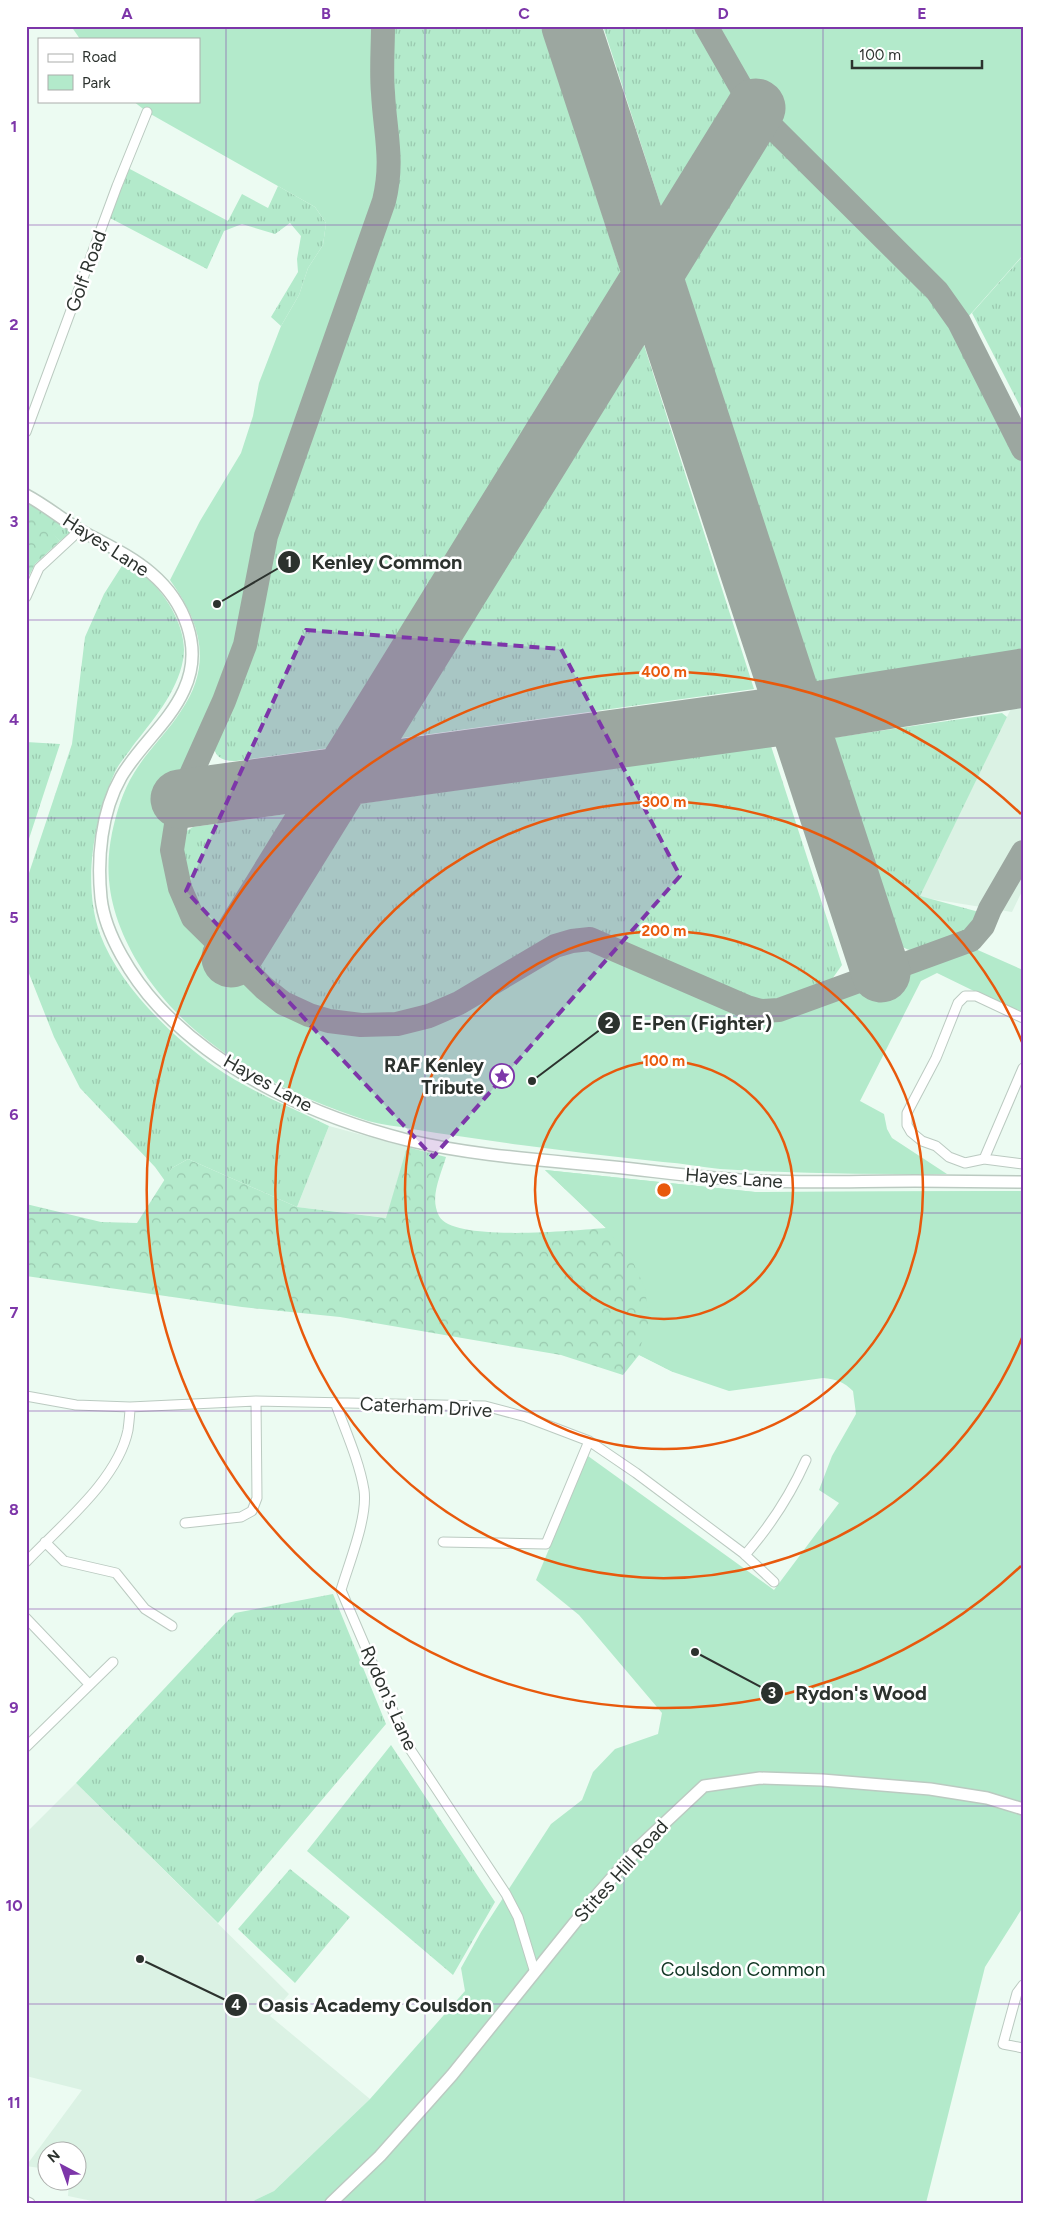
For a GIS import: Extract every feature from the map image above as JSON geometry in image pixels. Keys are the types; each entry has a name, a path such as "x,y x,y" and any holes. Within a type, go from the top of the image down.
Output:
{"street":[{"name":"Golf Road","path":"26,432 117,186 147,112"},
{"name":"Hayes Lane","path":"26,495 47,506 80,530 124,554 151,573 173,597 189,625 193,660 185,689 166,719 121,777 109,807 102,840 100,870 102,903 126,964 148,994 171,1020 243,1074 338,1120 409,1140 463,1150 660,1173 762,1181 1023,1182"},
{"path":"26,597 39,568 80,530"},
{"path":"1023,1018 976,996 965,996 958,1003 936,1058 907,1113 907,1125 911,1132 922,1141 936,1146 949,1157 965,1163 984,1159 1023,1164"},
{"path":"984,1159 1023,1068"},
{"name":"Caterham Drive","path":"26,1396 76,1405 130,1407 256,1402 485,1406 526,1418 589,1441 636,1473 746,1555 774,1582"},
{"path":"185,1523 241,1518 252,1511 257,1498 256,1402"},
{"name":"Rydon's Lane","path":"335,1402 357,1462 364,1491 360,1529 341,1590 408,1746 506,1894 518,1917 535,1973"},
{"path":"26,1562 98,1487 119,1454 128,1431 130,1407"},
{"path":"443,1542 546,1544 589,1441"},
{"path":"746,1555 768,1529 787,1501 806,1460"},
{"path":"45,1542 64,1561 116,1573 145,1609 172,1626"},
{"path":"26,1618 89,1684"},
{"path":"26,1747 113,1662"},
{"name":"Stites Hill Road","path":"331,2203 401,2133 459,2068 597,1895 640,1846 704,1786 760,1778 822,1780 930,1789 987,1798 1023,1809"},
{"path":"1023,1986 1017,1993 1003,2044 1023,2048"},
{"path":"26,2201 30,2203"}],"highlighted area":[{"path":"306,630 561,649 680,876 433,1157 186,891"}],"shaded area":[{"path":"1023,684 1023,889 1012,912 919,897"},
{"path":"329,1126 407,1147 387,1218 297,1207"},
{"path":"76,1783 289,1994 270,2016 370,2099 274,2191 249,2203 102,2203 68,2196 68,2192 88,2192 88,2142 44,2142 82,2090 26,2076 26,1833"},
{"path":"38,2150 38,2168 26,2166"}],"green space":[{"path":"71,26 377,26 377,84 381,171 377,198 261,533 240,642 178,782 169,816 166,848 174,888 188,922 261,994 280,1007 306,1020 329,1026 360,1030 397,1029 432,1021 462,1008 556,952 592,946 760,1017 780,1015 971,947 1023,970 1023,1015 937,973 921,981 860,1101 884,1114 887,1129 892,1138 947,1174 805,1173 720,1169 521,1145 368,1121 301,1096 238,1062 182,1018 158,992 130,948 122,932 112,901 108,868 112,833 126,787 139,765 181,711 191,694 197,677 200,660 196,628 181,596 170,580 200,521 241,453 253,416 259,383 281,326 299,295 308,268 323,245 326,223 315,207 147,112 134,102 200,102 200,38 79,38"},
{"path":"391,26 542,26 754,689 236,761 229,761 216,754 213,744 215,732 254,647 276,532 366,277 392,193 397,159 391,72"},
{"path":"603,26 698,26 728,84 743,105 931,293 945,312 1023,463 1023,654 814,682"},
{"path":"713,26 1023,26 1023,255 968,317 965,319 942,285 773,117 751,91"},
{"path":"128,168 228,221 242,194 268,208 278,186 315,207 326,223 323,245 308,268 299,295 281,326 271,317 298,272 297,259 301,236 290,223 275,234 242,224 224,231 207,269 110,218"},
{"path":"1021,258 1023,259 1023,412 972,313"},
{"path":"26,502 62,523 52,532 60,541 35,564 26,582"},
{"path":"62,523 72,531 60,541 51,532"},
{"path":"125,561 154,585 169,604 175,614 183,637 184,649 180,672 170,695 119,765 101,810 96,830 91,873 92,894 100,934 120,972 133,990 164,1025 181,1040 228,1076 329,1126 297,1207 188,1159 172,1168 165,1181 155,1167 80,1088 54,1037 26,966 26,882 72,744 85,637 104,594"},
{"path":"1002,713 1007,717 920,896 979,912 969,933 951,942 922,951 904,948 896,941 831,738"},
{"path":"26,742 60,744 26,848"},
{"path":"771,746 842,965 830,982 762,1003 595,930 569,933 550,939 435,1006 400,1017 369,1018 331,1014 299,1003 257,972 200,915 183,874 179,842 185,832 193,827"},
{"path":"407,1147 446,1157 435,1201 439,1216 449,1224 467,1230 490,1232 517,1233 606,1228 545,1170 755,1192 1023,1191 673,1372 639,1355 623,1375 561,1355 340,1317 242,1307 26,1276 26,1204 101,1222 137,1223 172,1168 188,1159 297,1207 386,1218"},
{"name":"Coulsdon Common","path":"545,1170 755,1192 1023,1191 1023,1907 985,1967 926,2203 249,2203 274,2191 370,2099 465,1991 461,1968 481,1932 551,1824 582,1800 593,1772 615,1749 658,1734 662,1713 579,1615 536,1580 588,1456 774,1590 839,1503 819,1490 832,1456 856,1414 853,1391 846,1385 832,1379 823,1378 729,1391 673,1372 638,1354 649,1321 645,1288 633,1262 606,1228"},
{"path":"333,1594 386,1724 218,1923 76,1783 235,1613"},
{"path":"391,1745 495,1902 453,1975 307,1851"},
{"path":"290,1869 350,1917 295,1983 238,1929"}],"taxiway":[{"path":"383,26 382,85 389,159 384,201 266,536 245,645 224,701 180,799 172,850 180,888 193,918 264,988 283,1003 309,1015 329,1021 361,1025 397,1024 429,1016 459,1003 555,946 572,941 590,939 747,1007 761,1011 779,1010 971,940 983,926 990,909 1023,852"},
{"path":"706,26 746,96 767,122 937,291 959,322 1023,449"}],"runway":[{"path":"571,26 881,973"},
{"path":"231,958 756,108"},
{"path":"180,799 797,714 1023,678"}],"place":[{"name":"Kenley Common","path":"217,604"},
{"name":"RAF Kenley Tribute","path":"502,1076"},
{"name":"E-Pen (Fighter)","path":"532,1081"},
{"name":"Rydon's Wood","path":"695,1652"},
{"name":"Oasis Academy Coulsdon","path":"140,1959"}]}
